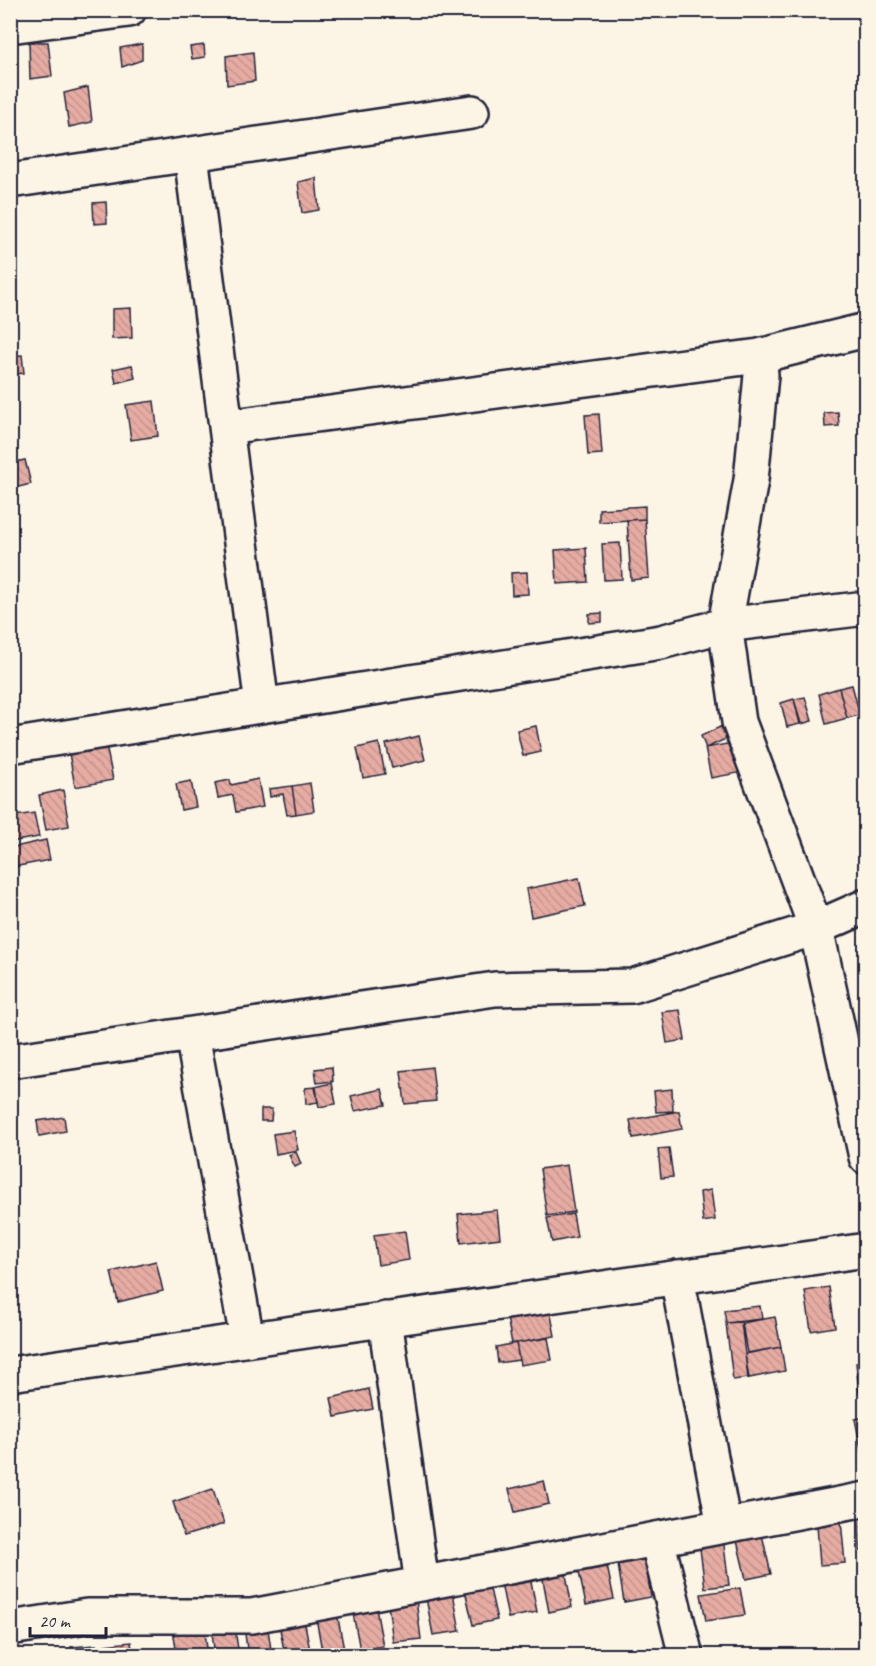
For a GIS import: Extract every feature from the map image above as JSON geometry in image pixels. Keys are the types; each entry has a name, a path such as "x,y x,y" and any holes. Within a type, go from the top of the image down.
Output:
{"street":[{"path":"10,26 129,10"},
{"path":"10,181 472,112"},
{"path":"191,155 262,706"},
{"path":"226,427 759,356 866,330"},
{"path":"759,356 761,375 751,480 725,625 739,722 816,928 866,1157"},
{"path":"10,746 661,642 725,625 866,608"},
{"path":"10,1061 495,988 632,986 816,928 866,906"},
{"path":"192,1034 247,1340"},
{"path":"10,1374 866,1250"},
{"path":"677,1277 724,1526"},
{"path":"386,1319 422,1584"},
{"path":"10,1628 87,1616 252,1616 866,1499"},
{"path":"657,1539 686,1656"}],"building":[{"path":"29,42 48,42 52,76 30,79"},
{"path":"142,44 142,60 122,67 120,48"},
{"path":"204,45 205,57 192,59 190,47"},
{"path":"253,52 255,81 227,85 226,56"},
{"path":"88,87 92,122 69,127 64,93"},
{"path":"316,178 319,210 302,213 298,182"},
{"path":"106,202 107,223 94,224 93,203"},
{"path":"131,308 132,338 112,339 112,309"},
{"path":"22,355 24,373 10,375 10,356"},
{"path":"132,365 135,378 116,383 113,369"},
{"path":"154,401 158,436 131,440 126,405"},
{"path":"838,412 839,426 825,427 824,413"},
{"path":"599,414 602,454 588,455 585,415"},
{"path":"25,460 31,484 10,489 10,463"},
{"path":"645,506 645,519 599,522 599,509"},
{"path":"645,519 649,578 631,580 627,520"},
{"path":"620,543 622,579 604,580 602,544"},
{"path":"586,548 588,582 557,584 555,550"},
{"path":"527,572 528,594 512,595 511,573"},
{"path":"602,613 602,622 589,623 589,614"},
{"path":"852,685 860,715 847,718 839,688"},
{"path":"839,688 847,718 826,724 819,694"},
{"path":"805,697 812,721 801,724 794,699"},
{"path":"794,699 800,724 787,727 781,703"},
{"path":"536,726 541,752 523,756 517,730"},
{"path":"722,726 728,738 706,748 701,736"},
{"path":"419,736 425,760 392,768 386,744"},
{"path":"743,741 749,771 711,778 705,748"},
{"path":"379,743 385,774 363,778 357,748"},
{"path":"106,745 113,780 75,787 69,753"},
{"path":"258,779 263,807 236,812 233,795 218,798 215,783 230,780 231,785"},
{"path":"191,781 196,807 181,810 176,784"},
{"path":"310,783 314,811 296,814 292,786"},
{"path":"292,786 296,814 287,815 283,794 270,797 269,789"},
{"path":"63,790 69,826 46,830 39,795"},
{"path":"34,813 39,837 10,842 10,817"},
{"path":"46,840 50,860 13,867 10,848"},
{"path":"579,878 585,906 531,917 526,889"},
{"path":"680,1010 685,1040 667,1043 662,1012"},
{"path":"332,1067 333,1081 317,1083 315,1069"},
{"path":"432,1067 436,1101 405,1104 401,1071"},
{"path":"332,1083 336,1104 319,1107 315,1087"},
{"path":"316,1087 318,1102 306,1104 305,1088"},
{"path":"382,1089 386,1105 355,1111 351,1096"},
{"path":"672,1089 673,1111 656,1112 654,1091"},
{"path":"261,1109 272,1109 271,1121 261,1121"},
{"path":"679,1111 682,1129 633,1138 630,1120"},
{"path":"64,1117 66,1131 39,1136 37,1121"},
{"path":"294,1131 298,1150 276,1154 273,1134"},
{"path":"669,1148 673,1177 661,1178 658,1149"},
{"path":"296,1152 301,1164 295,1167 289,1155"},
{"path":"567,1165 574,1212 547,1216 540,1169"},
{"path":"711,1190 715,1220 703,1222 700,1192"},
{"path":"497,1210 500,1238 461,1243 458,1214"},
{"path":"573,1214 577,1237 552,1242 547,1218"},
{"path":"405,1231 409,1260 378,1265 374,1235"},
{"path":"156,1261 163,1291 118,1302 111,1272"},
{"path":"829,1287 835,1327 811,1331 805,1291"},
{"path":"760,1306 762,1319 726,1323 724,1310"},
{"path":"550,1310 555,1336 512,1344 507,1317"},
{"path":"775,1317 781,1347 747,1353 742,1323"},
{"path":"741,1322 748,1378 733,1380 726,1323"},
{"path":"548,1338 552,1360 520,1365 516,1343"},
{"path":"516,1343 519,1360 498,1363 496,1347"},
{"path":"781,1347 785,1371 749,1378 745,1354"},
{"path":"866,1362 866,1393 859,1393 856,1363"},
{"path":"369,1389 373,1409 335,1417 331,1398"},
{"path":"866,1417 866,1453 862,1454 855,1419"},
{"path":"544,1481 549,1504 515,1512 509,1489"},
{"path":"213,1489 224,1524 184,1536 173,1502"},
{"path":"858,1505 866,1505 866,1551 860,1551"},
{"path":"840,1510 845,1563 820,1565 816,1512"},
{"path":"760,1526 771,1574 746,1579 735,1532"},
{"path":"723,1538 729,1585 705,1588 699,1541"},
{"path":"643,1548 651,1597 624,1602 616,1552"},
{"path":"604,1552 614,1599 586,1605 576,1558"},
{"path":"563,1559 572,1607 549,1612 540,1563"},
{"path":"528,1566 537,1612 508,1618 499,1572"},
{"path":"487,1576 497,1620 473,1625 463,1581"},
{"path":"451,1582 460,1631 433,1635 424,1587"},
{"path":"740,1588 745,1615 706,1621 701,1594"},
{"path":"415,1592 421,1639 393,1642 387,1596"},
{"path":"374,1598 383,1646 360,1650 351,1603"},
{"path":"335,1603 345,1655 323,1656 314,1607"},
{"path":"302,1608 311,1656 285,1656 277,1613"},
{"path":"266,1616 272,1656 248,1656 243,1619"},
{"path":"234,1622 239,1656 215,1656 211,1625"},
{"path":"204,1625 208,1656 177,1656 173,1629"},
{"path":"131,1642 133,1656 107,1656 105,1645"},
{"path":"96,1645 97,1656 71,1656 71,1647"}]}
